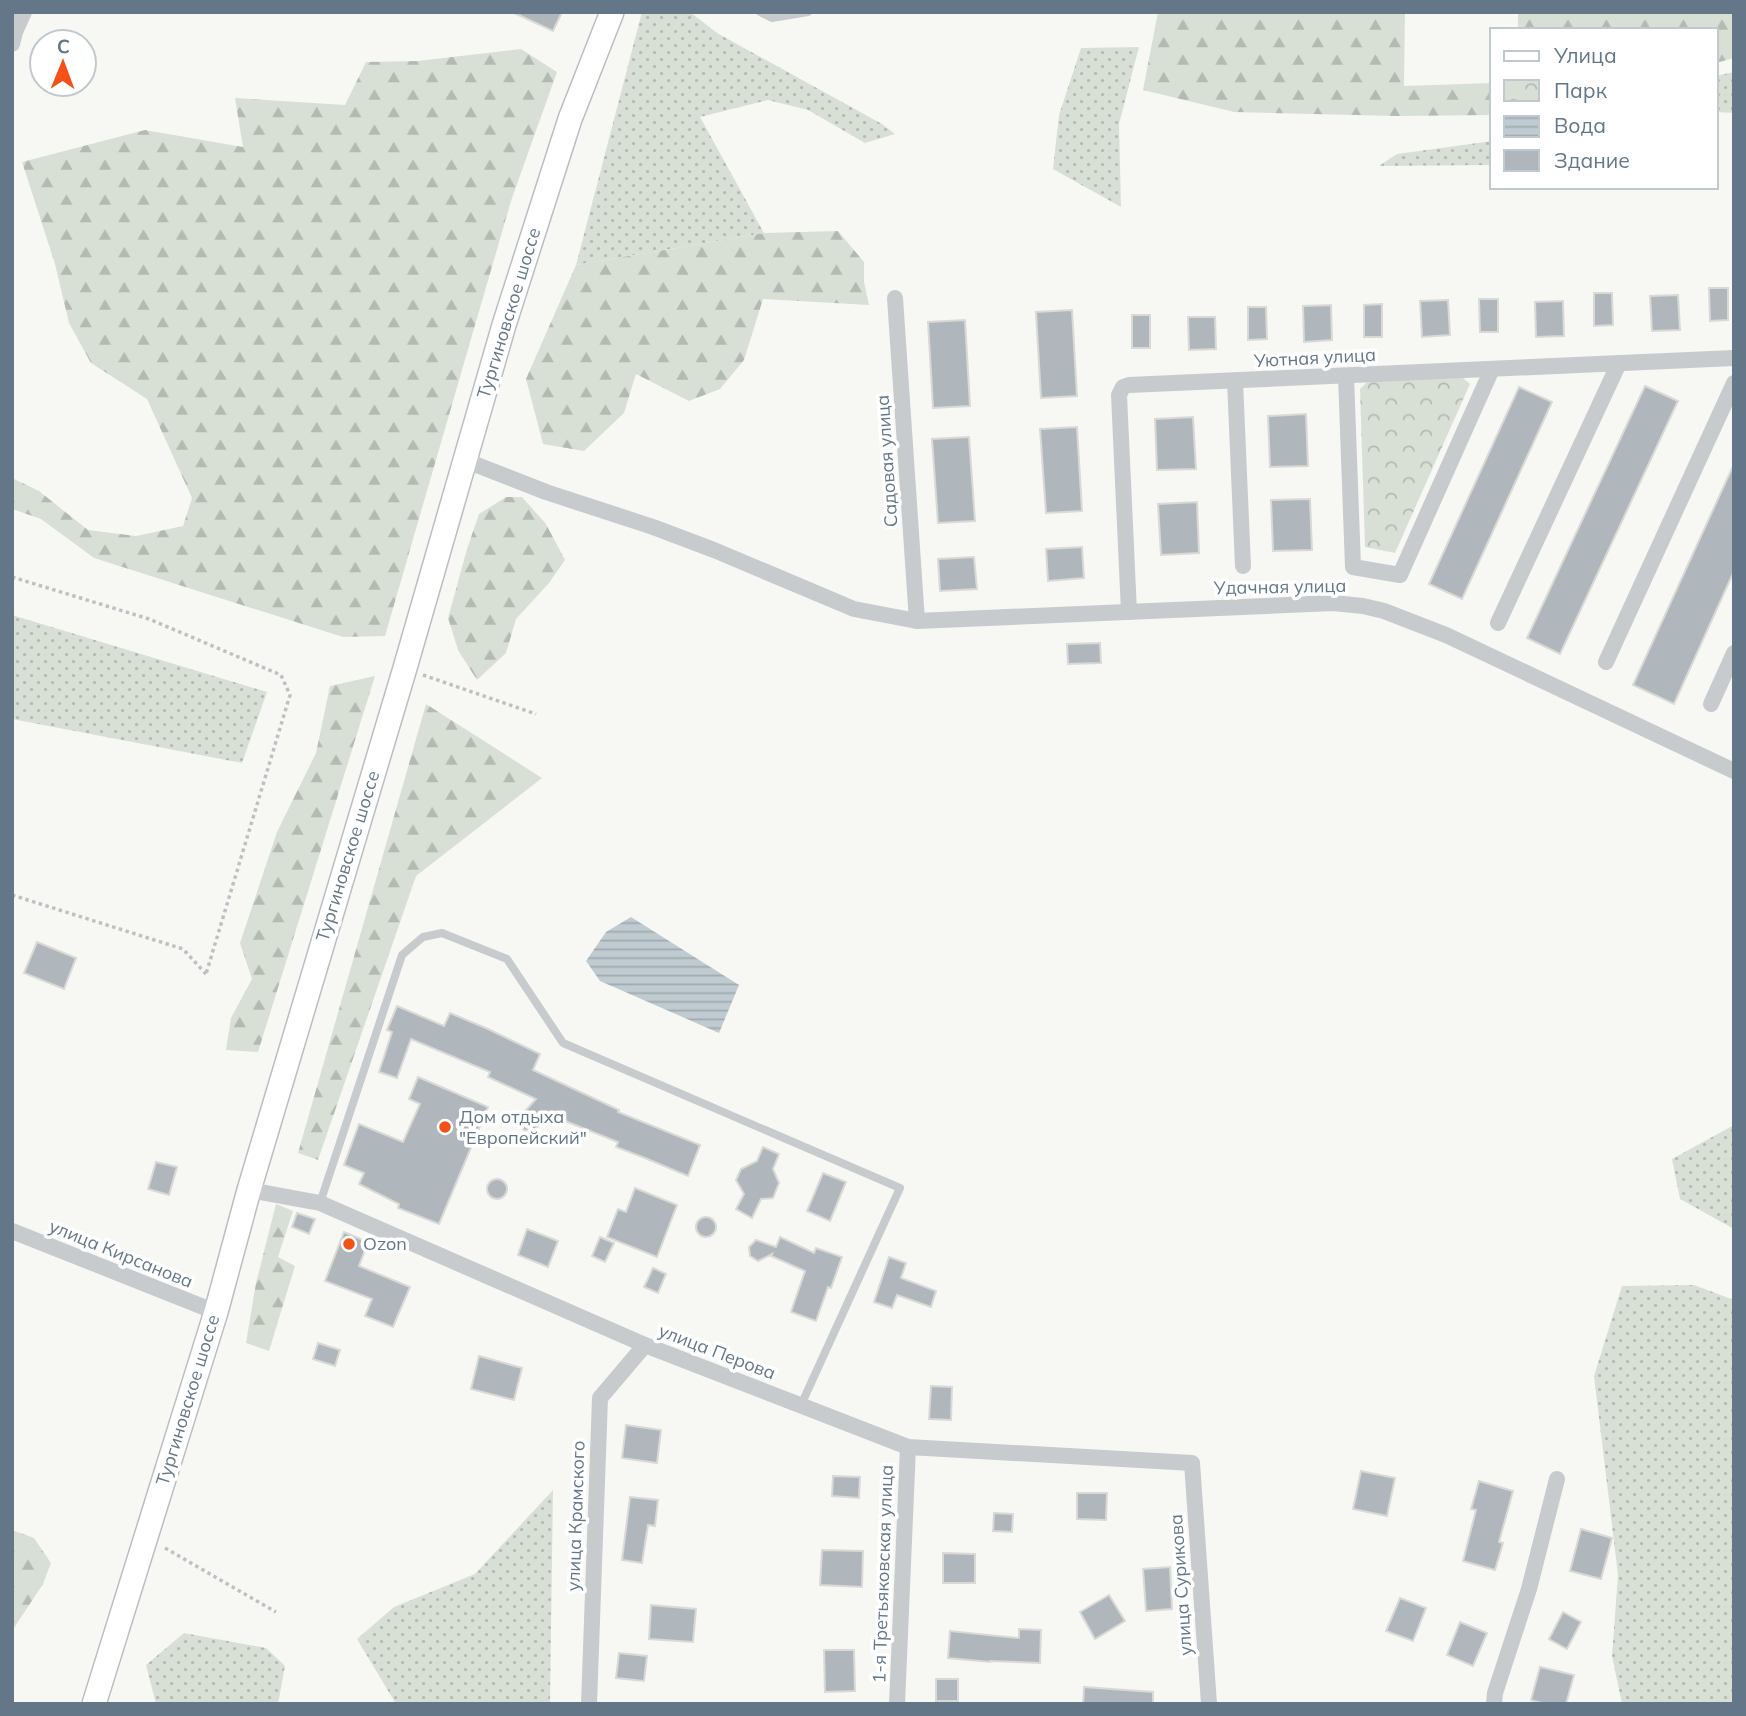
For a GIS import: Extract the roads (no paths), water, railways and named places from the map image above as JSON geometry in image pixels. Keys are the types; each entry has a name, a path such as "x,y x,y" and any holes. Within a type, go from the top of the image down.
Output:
{"main road":[{"name":"Тургиновское шоссе","path":"94,1704 216,1312 249,1190 405,668 464,460 561,143 612,12"}],"street":[{"path":"12,44 24,12"},
{"name":"Садовая улица","path":"895,298 917,621"},
{"name":"Уютная улица","path":"1129,611 1120,391 1123,387 1734,358"},
{"path":"1498,624 1619,363"},
{"path":"1346,376 1353,567 1400,575 1492,369"},
{"path":"1235,381 1243,566"},
{"path":"1605,662 1734,383"},
{"name":"Удачная улица","path":"464,460 546,492 702,545 854,609 917,621 1334,603 1384,611 1446,635 1734,772"},
{"path":"1711,704 1734,653"},
{"name":"улица Перова","path":"249,1190 320,1203 645,1345 908,1447 1192,1463"},
{"name":"улица Кирсанова","path":"12,1231 216,1312"},
{"name":"улица Крамского","path":"589,1704 600,1398 645,1345"},
{"name":"1-я Третьяковская улица","path":"897,1704 908,1447"},
{"name":"улица Сурикова","path":"1192,1463 1209,1704"},
{"path":"1494,1704 1495,1693 1529,1589 1557,1479"}],"lane":[{"path":"760,12 772,18 808,12"},
{"path":"320,1203 402,955 423,937 442,933 508,959 563,1043 900,1188 801,1405"}],"water":[{"path":"631,917 739,985 719,1033 600,981 586,961 606,932"}],"place":[{"name":"Дом отдыха \"Европейский\"","path":"445,1127"},
{"name":"Ozon","path":"349,1244"}]}
